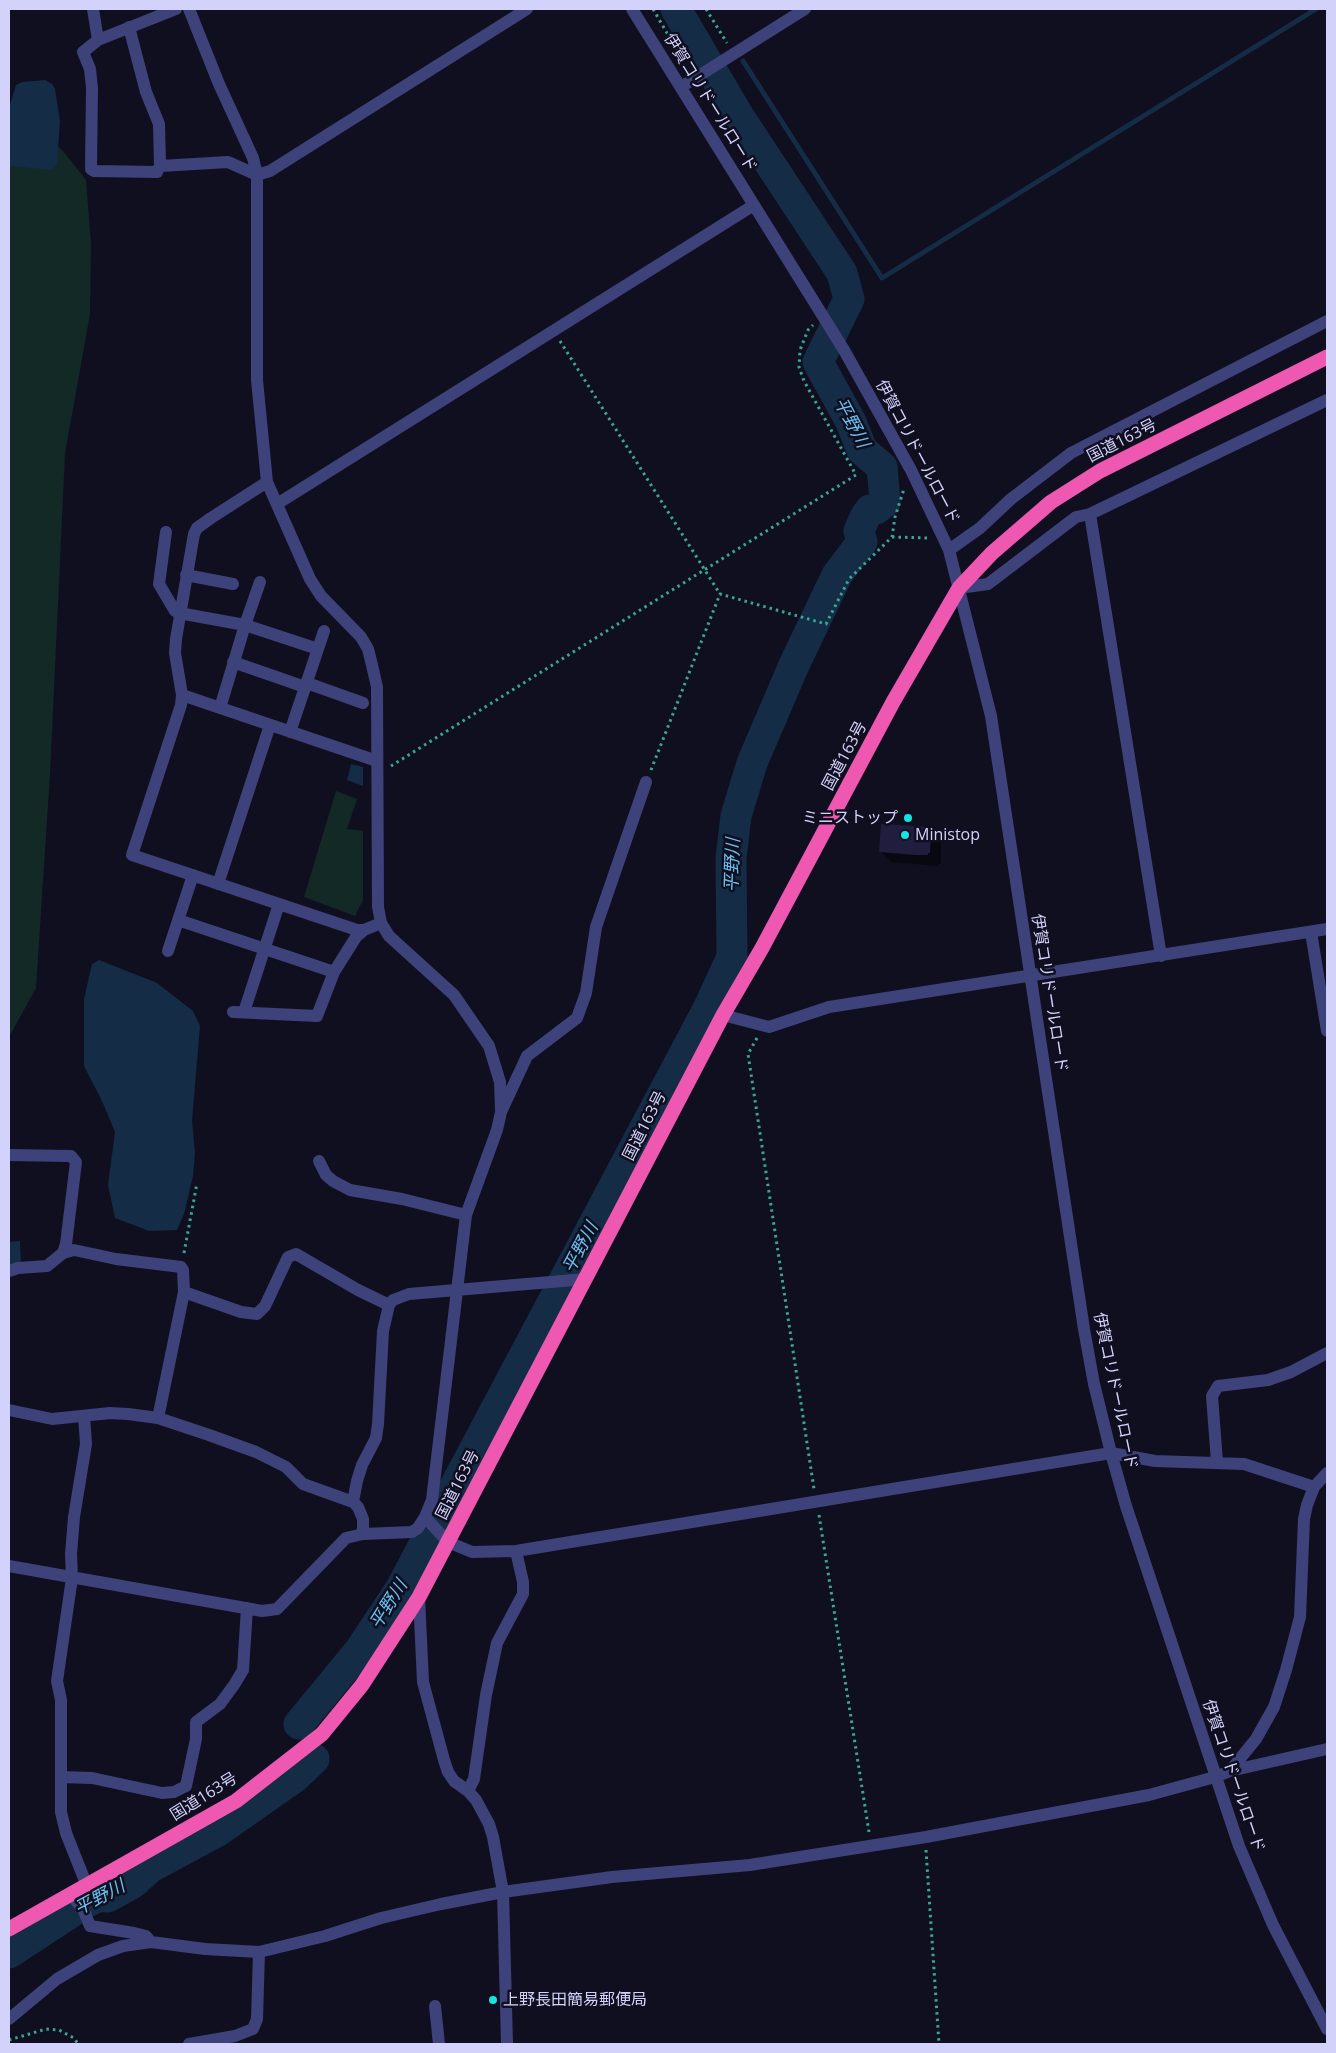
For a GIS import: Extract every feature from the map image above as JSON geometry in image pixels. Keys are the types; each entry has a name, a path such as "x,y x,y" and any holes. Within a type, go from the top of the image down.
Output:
{"highway":[{"name":"国道163号","path":"9,1929 78,1902 87,1886 236,1800 322,1734 362,1686 418,1597 448,1542 580,1279 723,1015 762,948 894,702 959,588 992,553 1050,502 1100,471 1327,357"}],"street":[{"path":"93,9 98,40"},
{"path":"129,27 146,92 159,124 160,166 157,172 94,171 91,169 92,88 90,69 83,52 98,40 129,27 176,9"},
{"path":"189,9 219,84 253,158 258,175 258,380 267,482 310,579 321,596 361,637 368,650 376,687 378,907 381,923 389,936 454,996 489,1046 500,1082 502,1112"},
{"path":"160,166 228,162 258,175 270,171 527,9"},
{"name":"伊賀コリドールロード","path":"632,9 844,350 912,470 946,544 991,716 1084,1330 1110,1453 1238,1846 1273,1925 1327,2029"},
{"path":"681,87 805,9"},
{"path":"277,504 754,205"},
{"path":"946,544 980,528 1011,499 1071,453 1327,321"},
{"path":"959,588 988,584 1076,517 1090,514 1327,400"},
{"path":"267,482 197,528 194,534 179,613 175,653 182,695 179,712 132,855 357,930 364,930 381,923"},
{"path":"1090,514 1161,956"},
{"path":"166,532 159,584 168,602 179,613 245,625 318,649"},
{"path":"186,575 233,584"},
{"path":"220,708 233,662 260,582"},
{"path":"290,732 324,631"},
{"path":"233,662 363,703"},
{"path":"182,695 290,732 378,768"},
{"path":"218,884 270,725"},
{"path":"9,1566 247,1608 277,1609 346,1538 363,1534 412,1532 418,1528 425,1518 432,1500 466,1215 502,1112 527,1056 577,1018 586,993 596,927 646,782"},
{"path":"168,951 194,875"},
{"path":"280,904 264,950 238,1012 317,1016 334,972 353,941 364,930"},
{"path":"178,920 334,972"},
{"path":"723,1015 769,1027 829,1008 1327,929"},
{"path":"1311,932 1327,1031"},
{"path":"9,1155 71,1156 76,1162 66,1244 63,1253"},
{"path":"319,1161 326,1175 333,1182 350,1190 402,1199 466,1215"},
{"path":"9,1271 18,1268 47,1266 63,1253 74,1250 116,1259 181,1267 183,1270 184,1292 158,1418"},
{"path":"184,1292 241,1312 256,1314 265,1306 288,1257 296,1254 358,1290 389,1304"},
{"path":"353,1502 362,1465 376,1438 383,1331 389,1304 393,1300 409,1294 457,1288 580,1279"},
{"path":"1217,1462 1212,1396 1218,1386 1268,1380 1291,1372 1327,1353"},
{"path":"9,1410 52,1419 110,1413 158,1418 256,1452 286,1467 303,1484 353,1502 358,1507 363,1520 363,1534"},
{"path":"84,1416 86,1444 74,1517 72,1578 57,1681 60,1700 61,1812 66,1833 87,1886"},
{"path":"425,1518 448,1542 472,1552 516,1551 1110,1453 1155,1461 1244,1464 1314,1487"},
{"path":"1230,1771 1256,1739 1274,1707 1300,1617 1304,1519 1307,1505 1314,1487 1327,1473"},
{"path":"468,1790 474,1779 485,1704 497,1643 523,1594 523,1582 516,1551"},
{"path":"418,1597 423,1682 426,1698 448,1772 476,1800 489,1824 503,1892 507,2044"},
{"path":"61,1777 92,1778 162,1793 174,1792 186,1786 196,1739 196,1722 220,1704 243,1670 247,1608"},
{"path":"9,2019 57,1979 98,1955 117,1948 151,1942 205,1949 259,1952 324,1936 381,1918 503,1892 612,1877 750,1865 926,1837 1149,1795 1230,1771 1327,1749"},
{"path":"78,1902 90,1926 146,1936 151,1942"},
{"path":"189,2044 235,2036 253,2029 257,2020 259,1952"},
{"path":"435,2006 439,2044"}],"path":[{"path":"653,9 695,78"},
{"path":"706,9 734,54"},
{"path":"378,768 856,475 804,381 799,367 800,350 808,330 822,316"},
{"path":"554,331 720,594 826,624 849,579 892,537 901,496 912,470"},
{"path":"892,537 946,544"},
{"path":"646,782 720,594"},
{"path":"769,1027 755,1040 748,1054 816,1503 871,1845"},
{"path":"181,1267 197,1183"},
{"path":"926,1837 939,2044"},
{"path":"9,2040 46,2029 59,2030 74,2038 78,2044"}],"green space":[{"path":"9,111 22,116 63,151 86,180 91,244 90,314 65,453 50,774 36,988 9,1037"},
{"path":"336,791 357,799 347,829 363,831 363,900 355,916 304,897"}],"water":[{"path":"45,80 52,84 55,89 60,121 57,165 52,170 9,166 9,108 16,85 22,82"},
{"path":"351,764 363,767 363,786 347,780"},
{"path":"99,960 157,983 193,1011 200,1026 192,1121 195,1153 193,1176 184,1214 177,1230 149,1231 115,1218 108,1185 115,1132 84,1066 84,999 92,964"},
{"path":"20,1241 21,1264 9,1266 9,1242"}],"building":[{"name":"Ministop","path":"881,824 931,827 930,853 928,855 916,855 879,852"}],"waterway":[{"name":"平野川","path":"299,1724 360,1650 401,1588 708,1009 732,957 731,858 736,816 752,763 794,665 837,575 862,542 859,531 865,517 870,510 876,509 885,502 882,467 862,450 851,422 818,362 849,299 842,273 738,115 676,9"},
{"path":"743,61 882,278 1316,9"},
{"name":"平野川","path":"9,1953 87,1902 100,1896 108,1897 133,1883 151,1867 218,1831 295,1777 314,1759"}],"place":[{"name":"ミニストップ","path":"908,818"},
{"name":"Ministop","path":"905,835"},
{"name":"上野長田簡易郵便局","path":"493,2000"}]}
